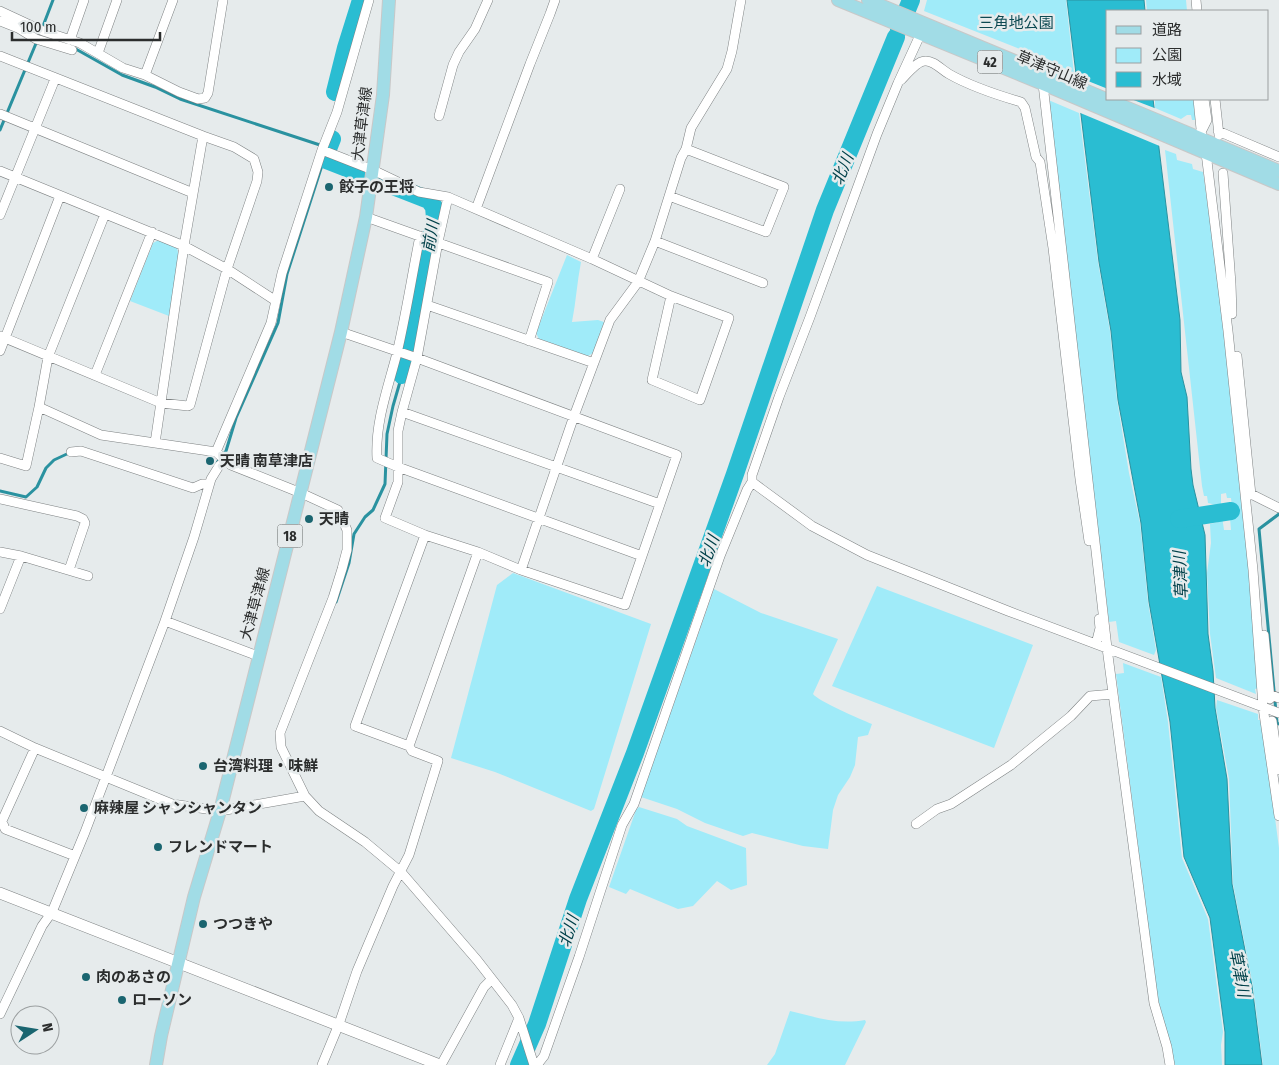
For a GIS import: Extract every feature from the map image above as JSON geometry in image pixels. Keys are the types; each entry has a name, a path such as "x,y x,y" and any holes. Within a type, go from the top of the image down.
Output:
{"main road":[{"name":"大津草津線","path":"156,1065 194,898 220,811 341,332 366,217 373,170 383,95 389,0"},
{"name":"草津守山線","path":"838,0 872,3 921,28 1058,91 1279,184"},
{"name":"草津守山線","path":"921,28 1057,78 1106,98"},
{"name":"草津守山線","path":"1110,100 1187,132 1202,135 1279,172"}],"street":[{"path":"70,40 84,0"},
{"path":"98,53 117,0"},
{"path":"145,75 173,0"},
{"path":"0,21 15,23 80,43 124,68 145,75 179,92 198,98 205,98 208,93 223,0"},
{"path":"216,452 268,330 282,273 322,150 337,112 369,0"},
{"path":"439,116 453,65 459,52 475,29 488,0"},
{"path":"476,209 554,0"},
{"path":"521,570 574,416 610,320 638,282 655,241 686,149 691,128 727,69 741,0"},
{"path":"0,11 36,39 72,50"},
{"path":"39,407 102,435 216,452 231,464 338,510 347,530 348,540 342,569 333,598 280,733 281,747 305,796 319,811 365,842 401,872 477,960 512,1006 520,1021 535,1065 544,1056 622,825 634,804 720,556 752,482 752,475 779,397 898,83 921,28"},
{"path":"0,56 55,79 234,147 250,155 257,164 258,172 227,269 190,405 161,403 2,337"},
{"path":"898,83 924,60 972,84 1021,102 1025,108 1036,157 1040,162 1064,336 1080,479 1099,614 1100,628 1096,644"},
{"path":"0,215 55,79"},
{"path":"1043,84 1107,648 1154,1004 1167,1047 1170,1065"},
{"path":"1198,100 1202,135"},
{"path":"1202,135 1207,120 1204,100"},
{"path":"1215,100 1219,133 1279,157"},
{"path":"0,114 193,194"},
{"path":"155,443 184,246 203,136"},
{"path":"669,196 766,232 784,187 686,149"},
{"path":"322,150 373,170 419,192 448,197 592,258 638,282 729,318 700,400 652,380 671,296"},
{"path":"1208,155 1230,305 1273,697"},
{"path":"1208,155 1253,570 1263,707 1279,816"},
{"path":"0,171 184,246 227,269 276,301"},
{"path":"1223,173 1231,284 1230,305"},
{"path":"592,258 620,189"},
{"path":"1045,194 1056,192"},
{"path":"0,351 2,337 60,196"},
{"path":"341,332 417,358 677,455 625,606 521,570 478,552 425,535 384,518 398,482 398,431 417,358 436,242 448,197"},
{"path":"0,458 26,466 48,357 105,214"},
{"path":"366,217 548,282 529,341"},
{"path":"95,375 152,232"},
{"path":"422,237 397,352 379,422 376,440 378,458 642,556"},
{"path":"655,241 763,283"},
{"path":"427,305 594,364"},
{"path":"402,412 660,504"},
{"path":"71,452 81,451 193,488 202,484 209,484"},
{"path":"0,1014 42,926 52,912 75,856 165,621 194,537 209,484 219,466 226,460"},
{"path":"752,482 812,526 867,555 1008,611 1279,713"},
{"path":"1251,494 1279,508"},
{"path":"0,499 83,519 85,523 68,570"},
{"path":"322,1065 339,1024 357,970 409,855 438,762 412,751 409,746 355,726 425,535"},
{"path":"0,552 21,556 88,576"},
{"path":"409,746 478,552"},
{"path":"0,609 21,556"},
{"path":"165,621 258,656"},
{"path":"916,824 937,809 951,804 1011,765 1070,716 1090,696 1113,694"},
{"path":"1272,721 1279,770"},
{"path":"0,730 35,748 172,804 220,811 305,796"},
{"path":"35,748 2,821 5,829 75,856"},
{"path":"0,893 441,1065 484,987 491,980"},
{"path":"500,1065 520,1021"}],"green space":[{"name":"三角地公園","path":"927,0 1066,0 1074,74 1040,59 1040,57 924,11"},
{"path":"1146,0 1186,0 1187,10 1147,10"},
{"path":"1046,99 1079,113 1098,262 1110,331 1117,400 1129,473 1140,523 1148,602 1156,650 1154,655 1119,642 1116,621 1109,622"},
{"path":"1155,100 1195,100 1197,120 1192,120 1191,115 1181,119 1155,108"},
{"path":"1165,150 1176,154 1177,160 1192,164 1193,169 1203,172 1221,300 1248,556 1259,688 1255,689 1256,694 1216,678 1210,634 1207,573 1211,543 1210,524 1218,522 1218,516 1222,516 1224,530 1231,530 1230,518 1233,517 1231,498 1227,498 1226,493 1221,494 1221,509 1217,510 1216,505 1208,503 1202,486"},
{"path":"159,240 177,248 179,257 169,316 130,301 153,243"},
{"path":"567,255 581,262 572,322 598,320 604,322 593,353 588,356 539,339 536,333"},
{"path":"513,573 651,624 594,809 591,811 495,772 451,758 497,585"},
{"path":"877,586 1033,645 994,748 832,686"},
{"path":"714,589 761,613 838,639 813,694 831,705 872,724 868,735 858,737 855,765 850,777 838,795 833,810 828,849 803,846 752,833 743,836 705,823 677,809 641,797"},
{"path":"1123,663 1161,677 1168,722 1182,858 1208,919 1223,1032 1221,1045 1222,1065 1174,1065 1157,994 1116,674 1124,673"},
{"path":"1217,700 1258,714 1258,720 1262,720 1279,848 1279,1065 1263,1065 1253,986 1233,884 1229,779 1216,708"},
{"path":"639,807 677,819 687,826 746,848 747,885 731,890 717,881 693,906 678,909 630,889 626,894 609,887 636,810"},
{"path":"790,1011 836,1021 865,1020 866,1022 845,1065 767,1065 775,1054"}],"water":[{"name":"草津川","path":"1067,0 1144,0 1145,10 1106,10 1106,100 1153,100 1180,320 1181,372 1187,397 1191,469 1205,535 1208,634 1215,708 1227,779 1232,884 1252,986 1262,1065 1225,1065 1225,1032 1210,918 1184,857 1170,722 1149,602 1141,523 1118,400 1111,331 1099,262"}],"pier":[{"path":"1073,75 1106,88 1106,100 1134,100 1157,109 1162,147 1078,112"}],"waterway":[{"path":"43,26 53,0"},
{"name":"前川","path":"335,92 361,0"},
{"name":"北川","path":"899,29 911,0"},
{"name":"北川","path":"519,1065 537,1024 578,899 635,753 735,474 825,210 896,37"},
{"path":"0,130 37,41"},
{"path":"74,48 122,75 155,87 180,99 323,146"},
{"name":"前川","path":"332,139 324,159 429,200 434,207 435,218 402,375"},
{"path":"216,464 226,451 236,418 278,323 287,274 324,159"},
{"path":"336,602 349,563 354,534 365,517 373,510 385,484 387,434 402,375"},
{"path":"0,491 26,497 37,487 46,468 54,460 69,453"},
{"path":"1179,519 1231,511"},
{"path":"1279,514 1259,529 1277,723 1279,724"}],"place":[{"name":"餃子の王将","path":"329,187"},
{"name":"天晴 南草津店","path":"210,461"},
{"name":"天晴","path":"309,519"},
{"name":"台湾料理・味鮮","path":"203,766"},
{"name":"麻辣屋 シャンシャンタン","path":"84,808"},
{"name":"フレンドマート","path":"158,847"},
{"name":"つつきや","path":"203,924"},
{"name":"肉のあさの","path":"86,977"},
{"name":"ローソン","path":"122,1000"}]}
